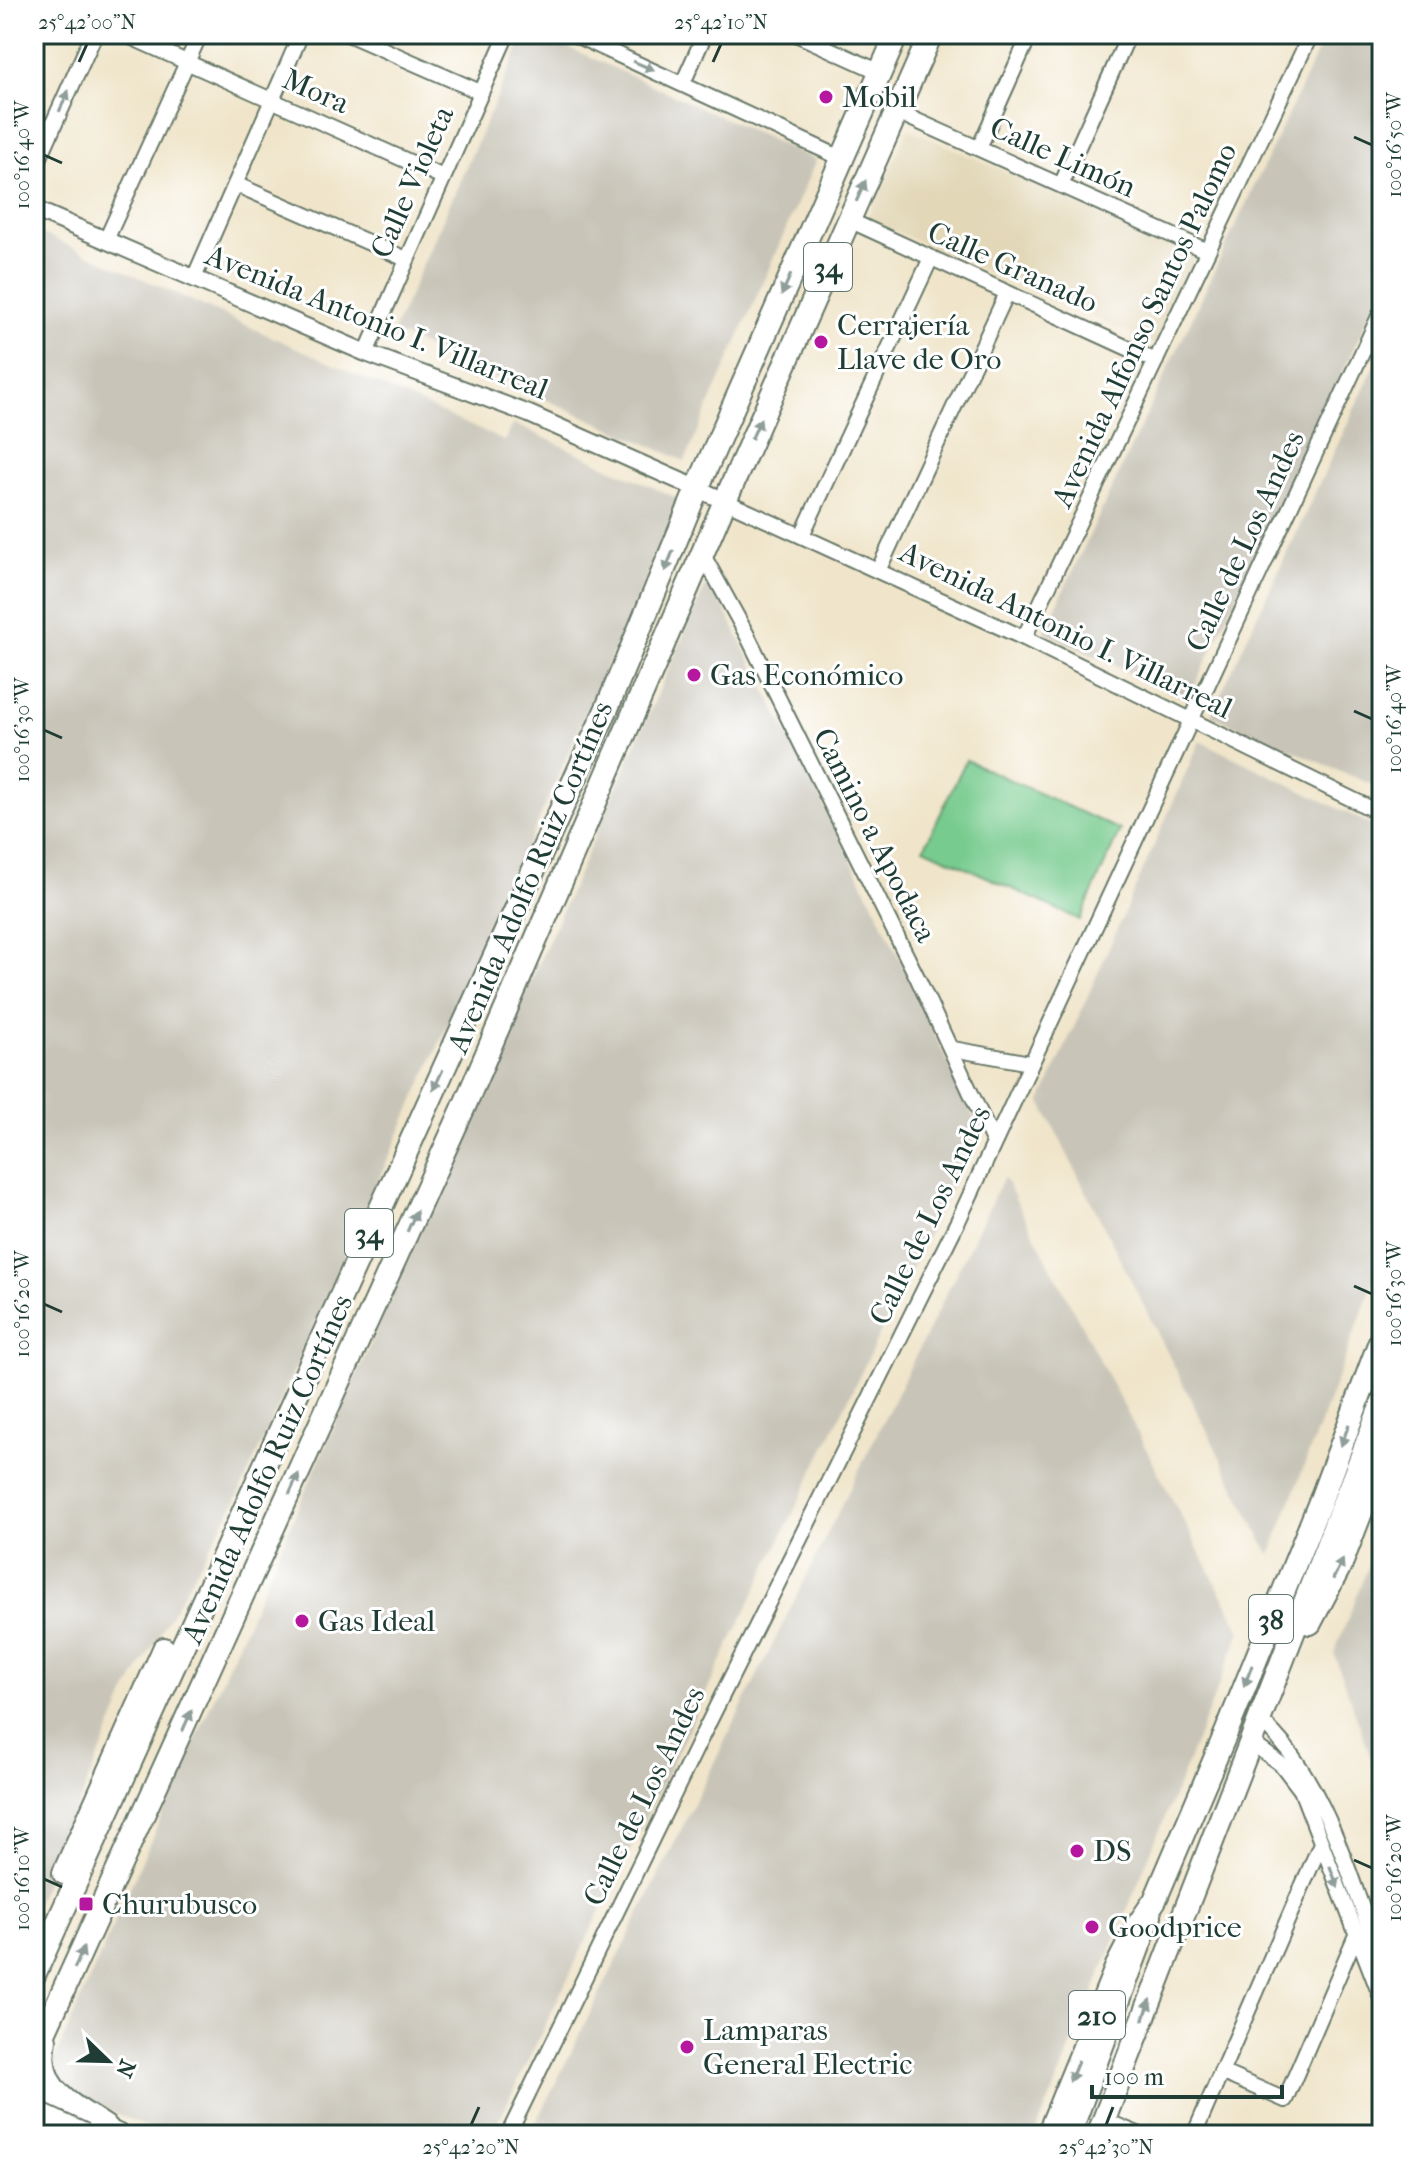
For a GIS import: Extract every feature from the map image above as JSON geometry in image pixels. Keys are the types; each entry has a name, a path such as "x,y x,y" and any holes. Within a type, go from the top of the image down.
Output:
{"main road":[{"name":"34","path":"697,489 897,34"},
{"name":"34","path":"702,553 931,34"},
{"name":"Avenida Adolfo Ruiz Cortínes","path":"34,1975 601,722 697,489"},
{"name":"Avenida Adolfo Ruiz Cortínes","path":"34,2055 463,1109 702,553"},
{"name":"38","path":"1069,2135 1132,1971 1155,1900 1320,1502 1382,1336"},
{"path":"1284,1660 1382,1404"},
{"path":"1284,1660 1303,1638 1341,1564 1382,1458"},
{"path":"34,1939 166,1645 229,1542"},
{"name":"38","path":"1101,2128 1284,1660"},
{"name":"210","path":"1048,2135 1117,1966 1155,1900"},
{"path":"47,2029 41,2058 43,2072 51,2088 112,2133"},
{"path":"34,2112 84,2135"}],"street":[{"path":"34,168 94,34"},
{"name":"Mora","path":"124,34 443,177"},
{"path":"106,240 200,34"},
{"path":"194,278 301,34"},
{"path":"348,34 480,92"},
{"name":"Calle Violeta","path":"366,353 507,34"},
{"path":"573,34 841,158"},
{"path":"683,83 705,34"},
{"path":"796,34 880,72"},
{"path":"979,148 1030,34"},
{"path":"1061,185 1129,34"},
{"name":"Avenida Alfonso Santos Palomo","path":"1024,638 1311,34"},
{"name":"Calle Limón","path":"897,112 1207,251"},
{"path":"235,184 406,259"},
{"name":"Avenida Antonio I. Villarreal","path":"34,209 366,353 529,414 802,535 1024,638 1382,814"},
{"name":"Calle Granado","path":"849,220 1156,361"},
{"path":"802,535 931,258"},
{"path":"878,571 1007,293"},
{"name":"Calle de Los Andes","path":"508,2135 994,1143 1382,310"},
{"name":"Camino a Apodaca","path":"702,553 747,635 953,1049 994,1143"},
{"path":"953,1049 1030,1063"},
{"path":"1260,1720 1288,1747 1312,1786 1382,1964"},
{"path":"1252,1743 1282,1765 1296,1783 1382,2000"},
{"path":"1194,2135 1321,1843"},
{"path":"1221,2072 1285,2100 1356,1935"},
{"path":"34,2095 112,2133"},
{"path":"48,2135 60,2106"},
{"path":"1101,2128 1140,2135"}],"shaded area":[{"path":"525,34 539,34 816,160 685,461 393,332"},
{"path":"1326,34 1382,34 1382,288 1188,700 1044,632"},
{"path":"908,129 1197,255 1156,345 867,219"},
{"path":"34,230 504,441 514,424 681,500 236,1501 127,1691 34,1908"},
{"path":"1382,350 1382,789 1211,715"},
{"path":"709,578 881,919 979,1129 492,2135 165,2135 85,2100 62,2082 53,2062"},
{"path":"1200,741 1382,830 1382,1260 1270,1556 1041,1102"},
{"path":"1004,1177 1241,1631 1035,2135 530,2135"},
{"path":"1382,1531 1382,1789 1334,1654"}],"green space":[{"path":"966,760 1120,830 1080,920 924,848"}],"place":[{"name":"Mobil","path":"826,97"},
{"name":"Cerrajería Llave de Oro","path":"821,342"},
{"name":"Gas Económico","path":"694,675"},
{"name":"Gas Ideal","path":"302,1621"},
{"name":"DS","path":"1077,1851"},
{"name":"Churubusco","path":"86,1904"},
{"name":"Goodprice","path":"1092,1927"},
{"name":"Lamparas General Electric","path":"687,2047"}]}
